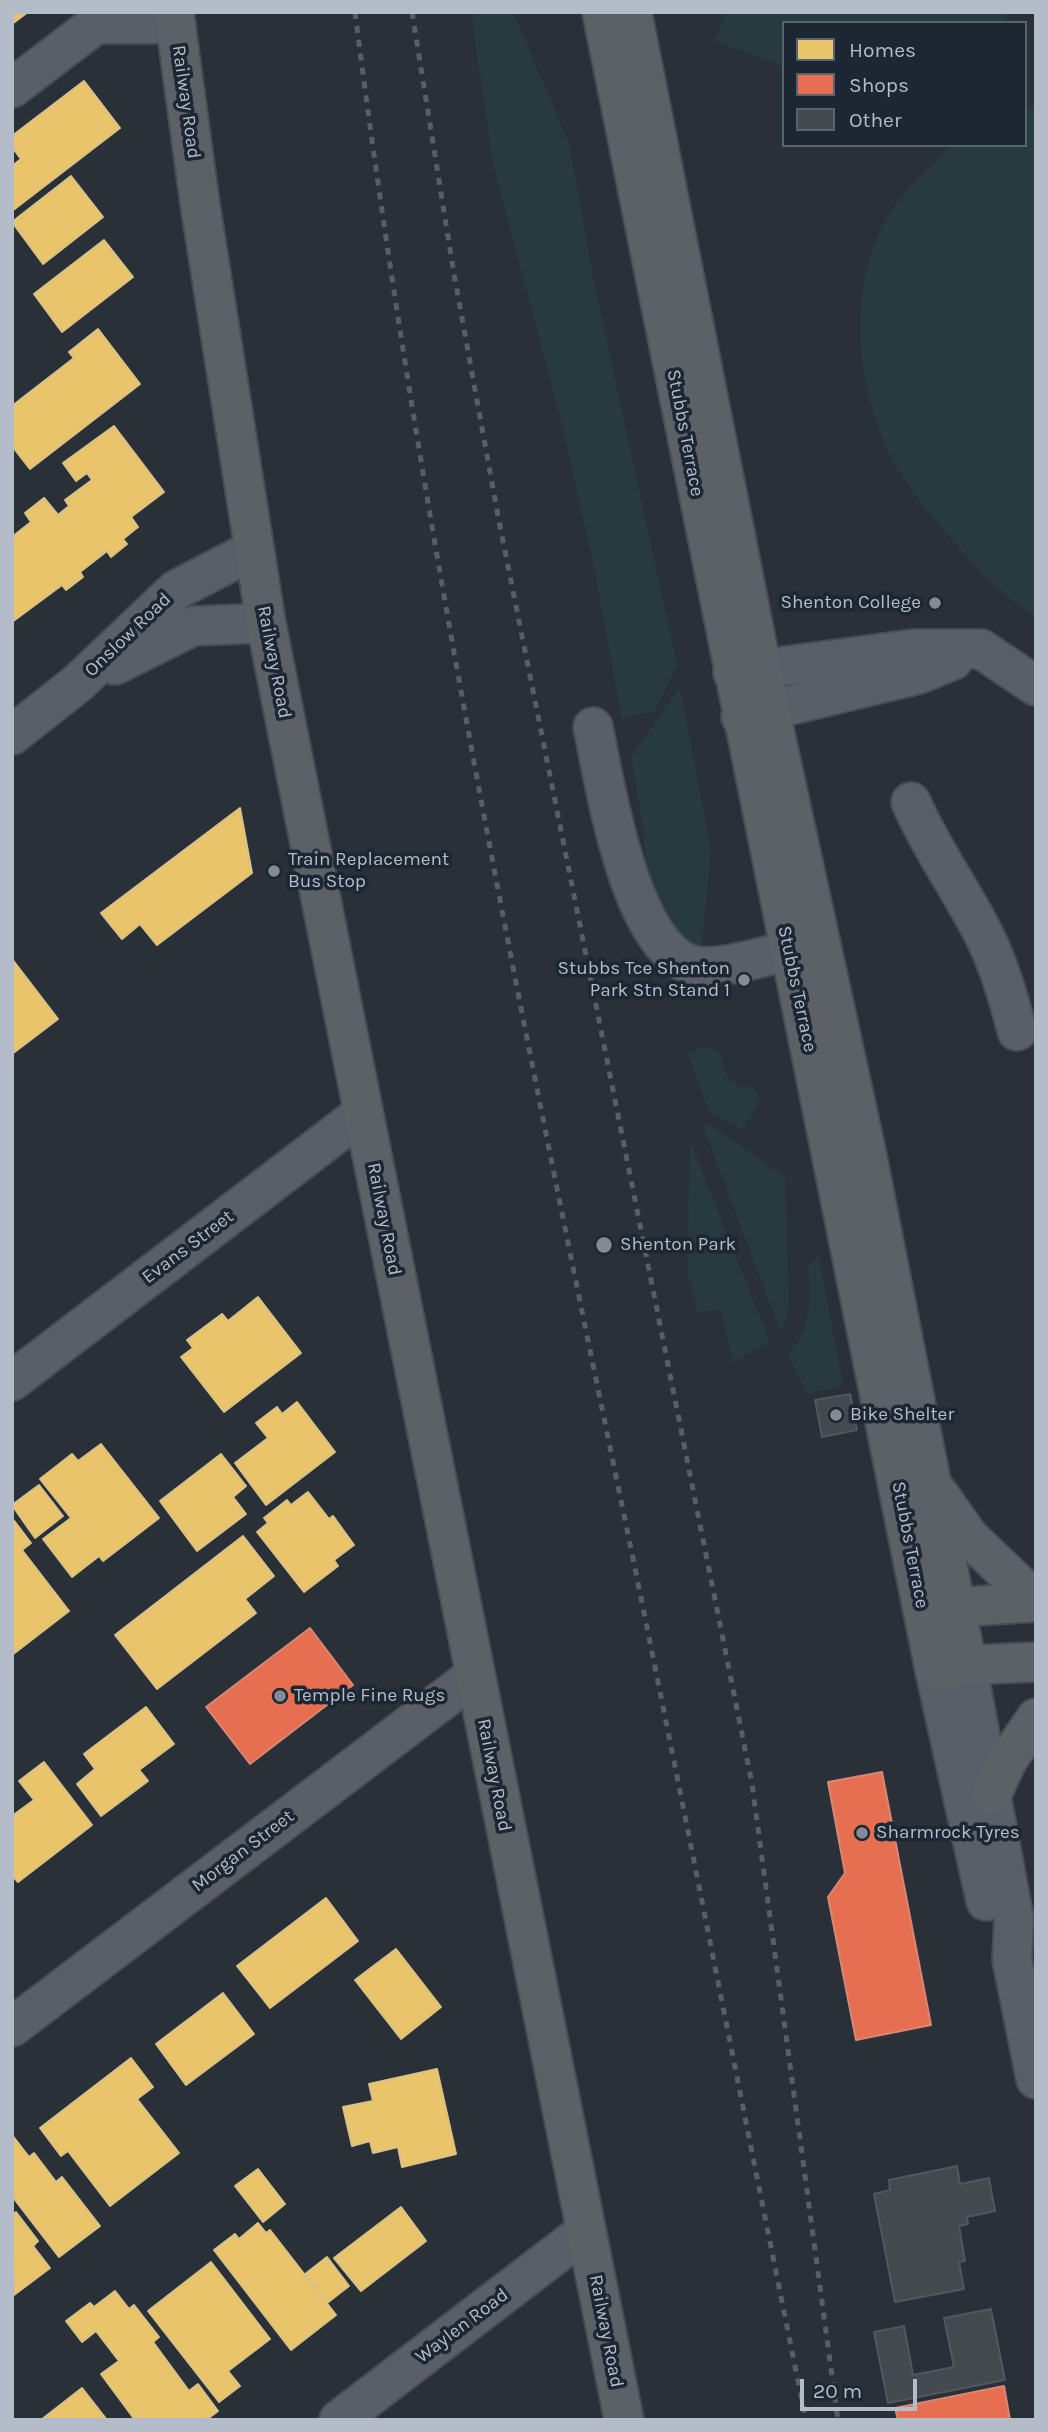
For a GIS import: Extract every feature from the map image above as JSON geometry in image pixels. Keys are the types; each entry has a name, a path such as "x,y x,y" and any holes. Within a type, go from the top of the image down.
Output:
{"main road":[{"name":"Stubbs Terrace","path":"602,12 747,671"},
{"name":"Stubbs Terrace","path":"632,12 755,714 789,951 951,1668"},
{"name":"Railway Road","path":"175,18 266,623 624,2420"},
{"name":"Stubbs Terrace","path":"755,714 866,1151 930,1479 939,1609"},
{"path":"930,1479 969,1537 1036,1602"},
{"path":"939,1609 1036,1602"},
{"path":"951,1668 1036,1662"},
{"path":"990,1796 1007,1761 1036,1718"}],"street":[{"path":"12,88 96,24 175,18"},
{"name":"Onslow Road","path":"12,735 78,683 176,590 253,550"},
{"name":"Onslow Road","path":"78,683 193,626 266,623"},
{"path":"747,671 913,649 981,649 1036,686"},
{"path":"755,714 919,674 981,649"},
{"path":"593,727 626,866 641,907 658,941 670,953 689,964 707,967 789,951"},
{"path":"911,802 929,843 986,939 999,967 1017,1031"},
{"name":"Evans Street","path":"12,1381 363,1113"},
{"name":"Stubbs Terrace","path":"951,1668 990,1796 1014,1919 1012,1960 1036,2079"},
{"name":"Stubbs Terrace","path":"951,1668 990,1917 1012,1960"},
{"name":"Morgan Street","path":"12,2027 474,1676"},
{"name":"Waylen Road","path":"339,2420 586,2231"}],"green space":[{"path":"479,12 513,12 569,143 594,282 677,665 655,711 622,719 593,562 562,424 493,164 472,21"},
{"path":"726,12 1009,12 1006,21 782,21 782,65 715,41"},
{"path":"1036,105 1036,617 1002,592 972,563 923,505 896,466 873,410 861,352 860,323 868,265 877,237 897,202 950,147 1027,147 1027,107"},
{"path":"680,687 711,850 701,955 662,923 647,881 643,827 631,757"},
{"path":"709,1046 720,1054 727,1077 741,1087 752,1086 760,1098 756,1110 741,1129 709,1112 688,1053"},
{"path":"709,1124 785,1177 789,1307 781,1333 703,1126"},
{"path":"690,1141 770,1342 733,1362 721,1309 698,1312 687,1269"},
{"path":"819,1257 843,1385 808,1394 788,1354 796,1345 806,1324 809,1301 808,1265"}],"building: Homes":[{"path":"12,12 28,12 12,24"},
{"path":"84,81 120,128 12,211 12,166 21,159 12,147 12,136"},
{"path":"71,176 103,217 43,264 12,222"},
{"path":"104,240 133,277 62,332 34,294"},
{"path":"98,329 140,384 30,469 12,446 12,406 74,358 69,352"},
{"path":"114,426 164,492 131,517 138,527 123,539 127,544 111,557 107,551 80,572 83,577 66,590 62,585 12,622 12,537 31,522 25,513 44,498 58,515 69,506 65,500 92,480 87,473 76,481 63,463"},
{"path":"240,808 252,873 157,945 140,924 122,939 101,913"},
{"path":"12,959 58,1019 12,1054"},
{"path":"258,1297 301,1353 224,1412 181,1357 193,1348 187,1340 222,1314 228,1321"},
{"path":"297,1402 335,1452 266,1505 235,1463 268,1438 256,1423 277,1407 282,1414"},
{"path":"101,1444 159,1518 103,1561 99,1556 72,1577 43,1539 71,1518 40,1479 72,1454 78,1461"},
{"path":"221,1454 246,1486 233,1497 246,1514 197,1551 160,1501"},
{"path":"39,1485 63,1516 35,1538 12,1505"},
{"path":"308,1492 329,1519 333,1516 354,1545 334,1560 338,1566 304,1592 257,1532 268,1523 264,1518 287,1500 291,1505"},
{"path":"12,1518 31,1543 22,1550 69,1611 12,1655"},
{"path":"243,1536 274,1576 245,1599 256,1613 157,1689 115,1635"},
{"path":"146,1707 174,1744 139,1770 148,1781 101,1816 77,1784 95,1769 84,1754"},
{"path":"44,1762 92,1825 18,1882 12,1875 12,1816 34,1800 19,1781"},
{"path":"326,1898 358,1941 270,2008 237,1966"},
{"path":"396,1949 441,2007 401,2039 355,1980"},
{"path":"223,1993 254,2034 186,2085 156,2044"},
{"path":"131,2058 153,2087 137,2099 179,2153 110,2206 68,2151 61,2156 40,2128"},
{"path":"437,2069 456,2154 402,2167 398,2147 373,2153 370,2141 352,2146 343,2107 373,2101 369,2084"},
{"path":"12,2135 29,2157 34,2153 56,2182 62,2177 100,2226 59,2257 12,2196"},
{"path":"258,2169 285,2204 263,2222 235,2186"},
{"path":"401,2207 426,2241 361,2291 334,2258"},
{"path":"16,2212 38,2241 33,2246 50,2268 14,2295 12,2215"},
{"path":"258,2223 266,2233 270,2230 336,2315 291,2350 214,2250 235,2234 239,2239"},
{"path":"327,2257 349,2286 327,2303 304,2275"},
{"path":"211,2262 270,2339 228,2371 240,2386 219,2402 148,2311"},
{"path":"115,2291 129,2309 134,2305 159,2337 153,2342 189,2391 198,2384 218,2411 206,2420 135,2420 101,2374 119,2361 96,2331 82,2342 66,2321 90,2303 94,2307"},
{"path":"82,2388 107,2420 41,2420"}],"building: Shops":[{"name":"Temple Fine Rugs","path":"310,1628 353,1685 250,1764 206,1707"},
{"path":"882,1772 931,2025 856,2040 828,1897 845,1873 828,1782"},
{"path":"1004,2386 1010,2420 898,2420 895,2408"}],"building: Other":[{"name":"Bike Shelter","path":"850,1394 857,1430 822,1437 815,1400"},
{"path":"957,2166 960,2184 989,2178 995,2211 967,2217 968,2224 959,2226 965,2261 959,2262 964,2289 895,2302 874,2194 890,2190 889,2180"},
{"path":"991,2309 1005,2380 888,2403 874,2332 904,2326 913,2375 954,2367 944,2318"}],"railway":[{"path":"355,12 410,396 477,778 551,1159 806,2420"},
{"path":"412,12 454,274 498,516 752,1784 838,2420"}],"place":[{"name":"Shenton College","path":"935,603"},
{"name":"Train Replacement Bus Stop","path":"274,871"},
{"name":"Stubbs Tce Shenton Park Stn Stand 1","path":"744,980"},
{"name":"Shenton Park","path":"604,1245"},
{"name":"Bike Shelter","path":"836,1415"},
{"name":"Temple Fine Rugs","path":"280,1696"},
{"name":"Sharmrock Tyres","path":"862,1833"}]}
